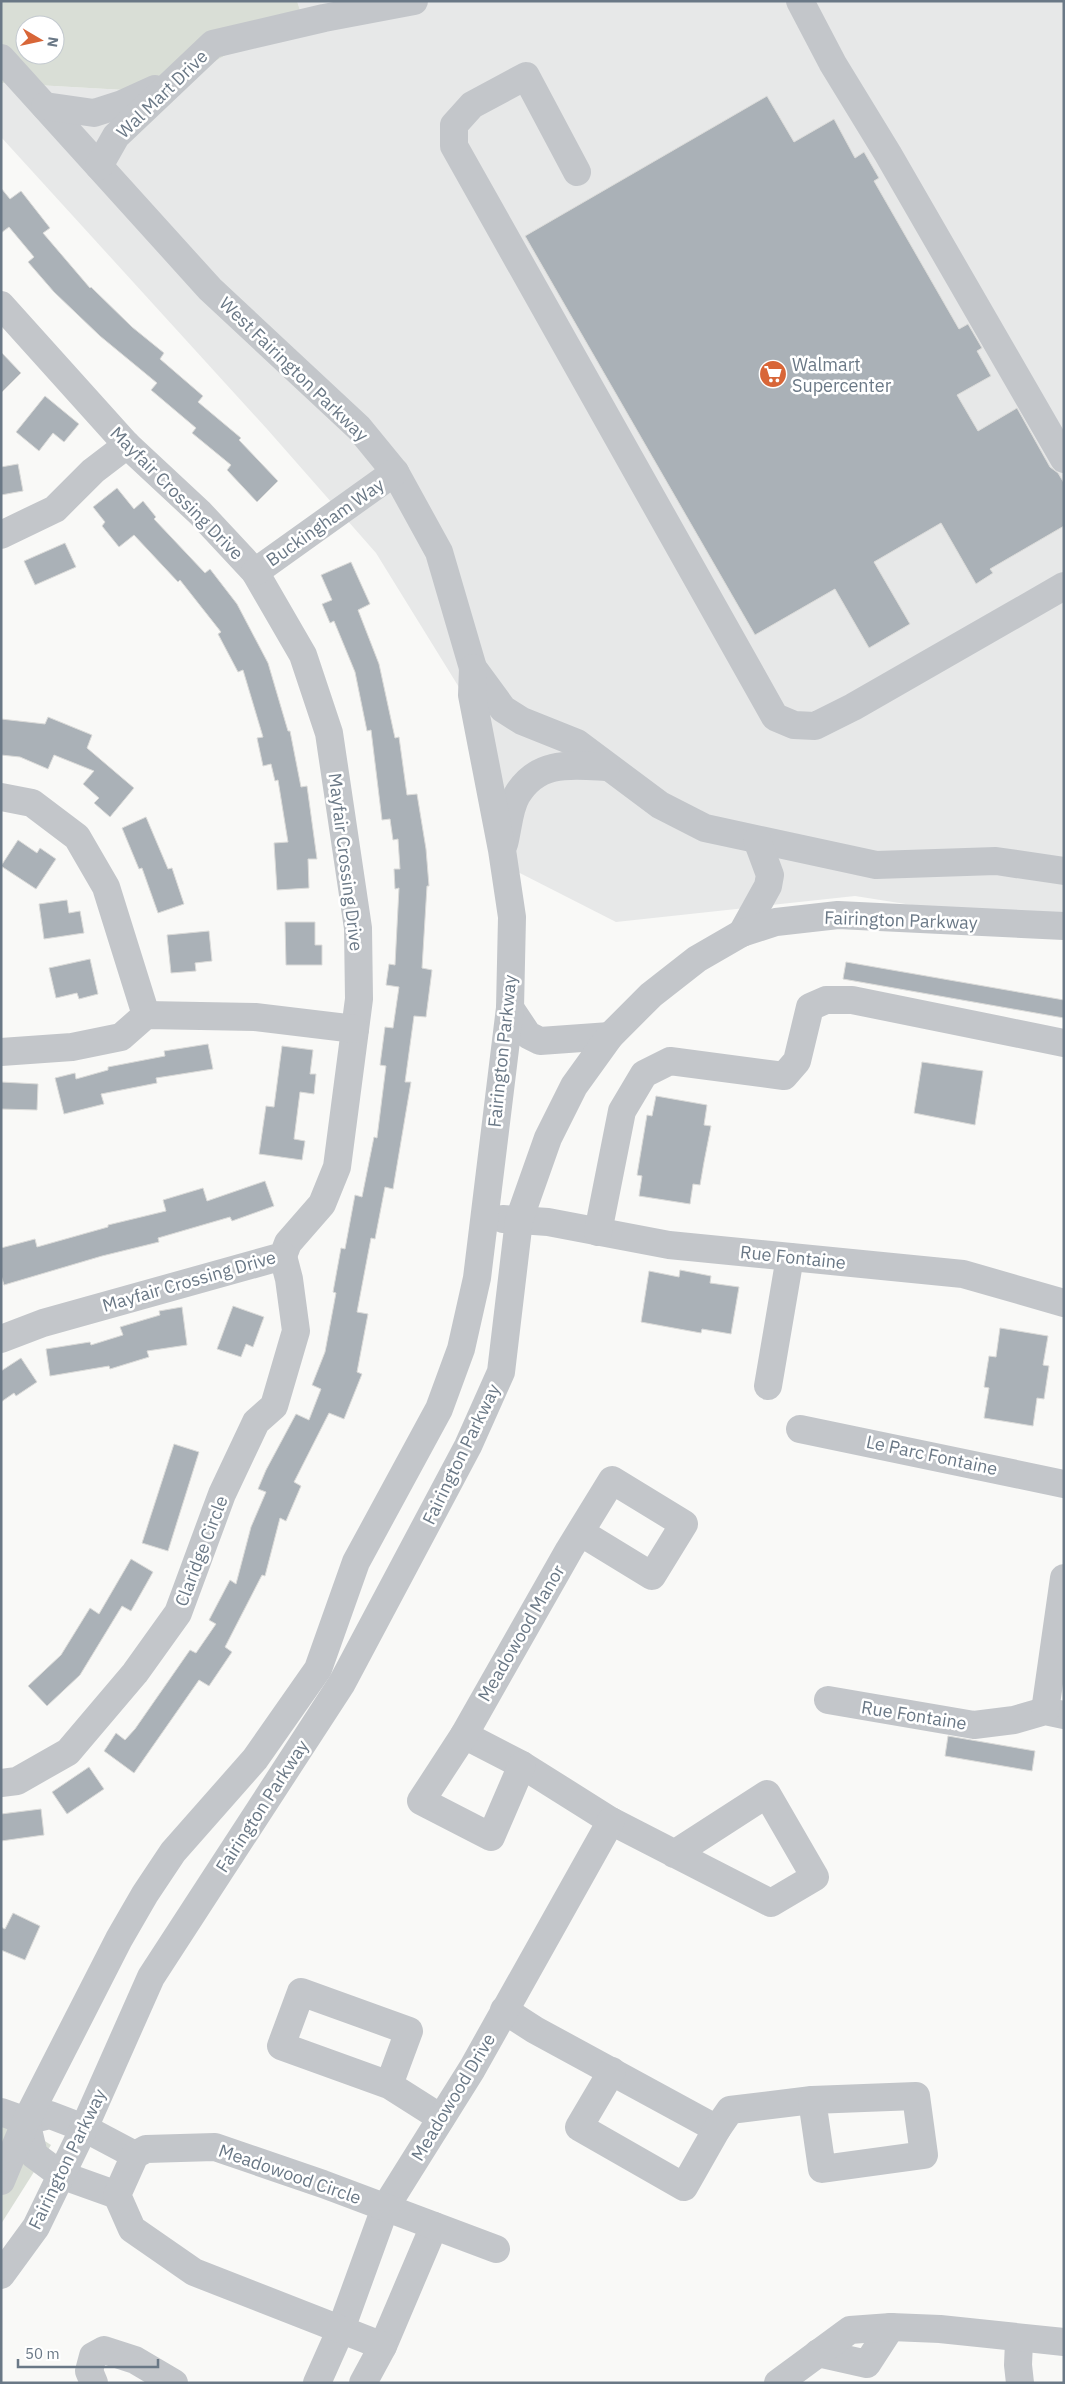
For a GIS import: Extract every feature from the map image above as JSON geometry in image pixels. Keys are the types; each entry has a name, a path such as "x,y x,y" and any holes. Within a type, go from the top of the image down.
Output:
{"street":[{"name":"Wal Mart Drive","path":"99,166 116,136 213,44 324,18 414,1"},
{"path":"800,1 833,64 874,130 1064,459"},
{"name":"West Fairington Parkway","path":"1,58 210,289 360,428 395,472 439,552 473,668 503,709 522,721 576,743 660,805 705,828 757,840"},
{"path":"577,172 526,76 472,105 454,125 454,146 775,717 794,725 814,726 854,707 1064,586"},
{"path":"45,106 94,113 122,104 174,80"},
{"name":"Mayfair Crossing Drive","path":"1,305 127,446 200,513 255,572 303,655 329,733 358,928 359,999 337,1167 322,1204 288,1243 282,1256 43,1323 1,1339"},
{"path":"1,535 54,509 93,471 127,446"},
{"name":"Buckingham Way","path":"255,572 395,472"},
{"name":"Fairington Parkway","path":"1,2181 14,2117 145,1894 173,1852 255,1759 318,1669 356,1562 442,1401 461,1349 477,1278 510,1008 512,917 502,850 472,695 473,668"},
{"path":"502,850 516,796 533,777 551,766 606,767"},
{"path":"1,797 32,802 77,837 106,887 146,1016"},
{"path":"757,840 876,865 996,861 1064,870"},
{"path":"742,933 768,886 770,874 757,840"},
{"name":"Fairington Parkway","path":"1,2275 36,2227 84,2128 151,1977 342,1683 468,1446 501,1372 519,1220 548,1138 574,1086 610,1036 651,996 696,959 742,933 776,922 838,915 1064,926"},
{"path":"598,1232 622,1111 644,1074 670,1061 784,1076 797,1061 810,1008 826,1000 852,1000 1064,1043"},
{"path":"510,1008 528,1035 540,1041 610,1036"},
{"path":"1,1052 72,1047 121,1037 146,1016 255,1018 355,1029"},
{"name":"Rue Fontaine","path":"484,1218 548,1222 669,1245 962,1274 1064,1303"},
{"name":"Claridge Circle","path":"1,1783 17,1781 68,1752 135,1673 178,1613 226,1485 256,1422 274,1406 296,1331 289,1280 282,1256"},
{"path":"768,1386 790,1257"},
{"name":"Le Parc Fontaine","path":"800,1429 1064,1484"},
{"name":"Meadowood Manor","path":"522,1765 491,1837 422,1802 464,1734 580,1532"},
{"name":"Rue Fontaine","path":"828,1700 974,1725 1054,1713 1064,1578"},
{"path":"464,1734 522,1765 611,1821 674,1854 771,1903 815,1877 767,1794 674,1854"},
{"name":"Meadowood Drive","path":"317,2383 342,2329 385,2208 472,2069 611,1821"},
{"path":"389,2085 409,2031 301,1992 281,2046 389,2085 441,2118"},
{"path":"504,2010 535,2030 717,2129"},
{"path":"612,2071 579,2127 684,2187 730,2110 812,2100"},
{"path":"117,2195 136,2155 84,2128 50,2115 14,2117 34,2155 61,2175 117,2195 132,2229 194,2272 383,2346"},
{"name":"Meadowood Circle","path":"136,2155 146,2150 215,2147 496,2249"},
{"path":"363,2383 383,2346 434,2226"},
{"path":"818,2353 867,2364 891,2327"},
{"path":"778,2383 850,2330 891,2327 1064,2342"},
{"path":"1011,2338 1064,2358"},
{"path":"1011,2338 1018,2364 1020,2383"},
{"path":"94,2383 89,2371 93,2356 104,2350 135,2360 167,2381"}],"shaded area":[{"path":"1,1 297,1 301,13 160,92 1,83"},
{"path":"297,1 1064,1 1064,929 855,896 616,922 498,862 486,731 376,553 267,429 1,137 1,83 160,92 301,13"},
{"path":"1,2113 51,2145 1,2224"}],"building":[{"path":"767,96 794,142 834,119 855,158 864,152 879,178 874,181 959,329 968,324 982,348 977,351 991,376 957,395 978,431 1017,408 1050,467 1058,473 1064,483 1064,526 990,569 993,573 976,584 941,523 874,562 910,624 869,648 835,589 755,635 525,236"},
{"path":"1,188 10,199 21,191 50,228 43,233 90,288 132,327 164,353 160,359 203,396 198,402 241,438 239,440 278,481 257,502 227,470 231,465 192,433 196,428 151,390 157,383 100,336 54,292 28,262 34,257 9,227 1,233"},
{"path":"1,352 21,373 1,393"},
{"path":"45,396 79,424 64,442 53,433 39,451 16,432"},
{"path":"18,464 23,491 1,495 1,467"},
{"path":"117,488 134,509 143,501 156,517 154,519 205,573 210,569 237,604 268,663 288,731 290,731 301,787 307,786 317,859 308,859 309,888 277,890 274,843 288,842 278,780 275,781 271,764 263,766 257,738 263,737 243,670 238,672 218,634 221,632 180,580 178,582 134,535 119,547 102,526 105,522 93,507"},
{"path":"65,543 76,567 35,585 24,561"},
{"path":"351,562 370,604 358,610 379,664 395,738 399,737 407,795 417,794 426,849 429,886 427,886 422,968 432,970 426,1017 414,1016 405,1082 411,1082 393,1189 385,1187 375,1239 371,1238 357,1312 368,1314 357,1372 362,1374 344,1419 329,1413 294,1482 301,1486 286,1521 280,1518 265,1576 262,1575 225,1647 232,1652 209,1686 199,1680 134,1773 104,1751 116,1733 125,1740 135,1729 190,1650 196,1653 216,1624 209,1620 230,1580 236,1584 251,1527 266,1492 258,1489 266,1470 296,1414 309,1420 321,1389 312,1385 325,1352 336,1293 333,1292 341,1248 345,1249 355,1195 362,1197 374,1137 377,1138 386,1066 380,1065 385,1027 393,1028 399,987 386,985 389,964 395,965 399,888 395,889 394,869 400,869 398,839 393,840 390,819 382,820 371,730 367,731 355,672 334,621 330,623 322,604 332,600 321,575"},
{"path":"48,717 92,735 87,748 134,788 110,817 94,803 99,798 83,784 94,771 54,755 48,769 20,757 1,755 1,719 45,724"},
{"path":"146,817 168,869 172,868 184,904 158,913 142,868 139,869 122,828"},
{"path":"18,840 37,853 40,848 56,859 36,889 1,866"},
{"path":"67,900 69,913 80,911 84,933 44,939 39,904"},
{"path":"285,922 315,922 315,945 322,945 322,965 286,965"},
{"path":"209,931 212,961 195,963 196,971 171,973 167,935"},
{"path":"90,959 98,994 79,999 77,993 56,998 49,968"},
{"path":"846,962 1064,1000 1064,1018 843,979"},
{"path":"208,1044 213,1069 156,1078 157,1083 101,1094 104,1104 64,1114 55,1078 75,1073 76,1079 108,1070 108,1067 165,1056 164,1051"},
{"path":"282,1046 313,1050 310,1074 316,1074 314,1094 300,1092 294,1139 305,1141 302,1160 259,1154 266,1106 274,1107"},
{"path":"922,1062 983,1071 975,1125 914,1113"},
{"path":"1,1082 38,1084 37,1110 1,1109"},
{"path":"656,1096 707,1105 704,1125 711,1126 700,1185 693,1184 690,1204 639,1196 642,1176 637,1175 647,1115 652,1116"},
{"path":"265,1181 274,1206 232,1221 230,1217 158,1238 159,1242 102,1256 4,1285 1,1275 1,1248 35,1239 37,1247 108,1227 108,1225 166,1211 163,1200 203,1188 207,1201"},
{"path":"680,1270 711,1276 710,1283 739,1287 731,1334 702,1329 701,1333 641,1322 649,1271 679,1277"},
{"path":"233,1306 264,1317 253,1347 246,1344 241,1357 217,1349"},
{"path":"182,1307 187,1345 147,1351 149,1357 110,1369 109,1366 50,1376 46,1349 90,1342 91,1345 123,1335 120,1327 160,1315 159,1311"},
{"path":"1000,1328 1048,1336 1043,1365 1049,1366 1044,1399 1037,1398 1033,1426 984,1418 989,1388 984,1387 989,1356 996,1357"},
{"path":"21,1358 37,1382 16,1396 14,1393 1,1402 1,1371"},
{"path":"174,1444 199,1452 168,1551 142,1543"},
{"path":"131,1559 153,1572 131,1611 122,1606 80,1675 47,1706 28,1686 61,1655 90,1608 99,1614"},
{"path":"948,1736 1035,1751 1032,1771 945,1756"},
{"path":"89,1767 104,1789 67,1814 52,1792"},
{"path":"41,1809 44,1835 1,1841 1,1814"},
{"path":"13,1913 40,1926 25,1960 1,1950 1,1927 5,1929"}],"place":[{"name":"Walmart Supercenter","path":"773,374"}]}
